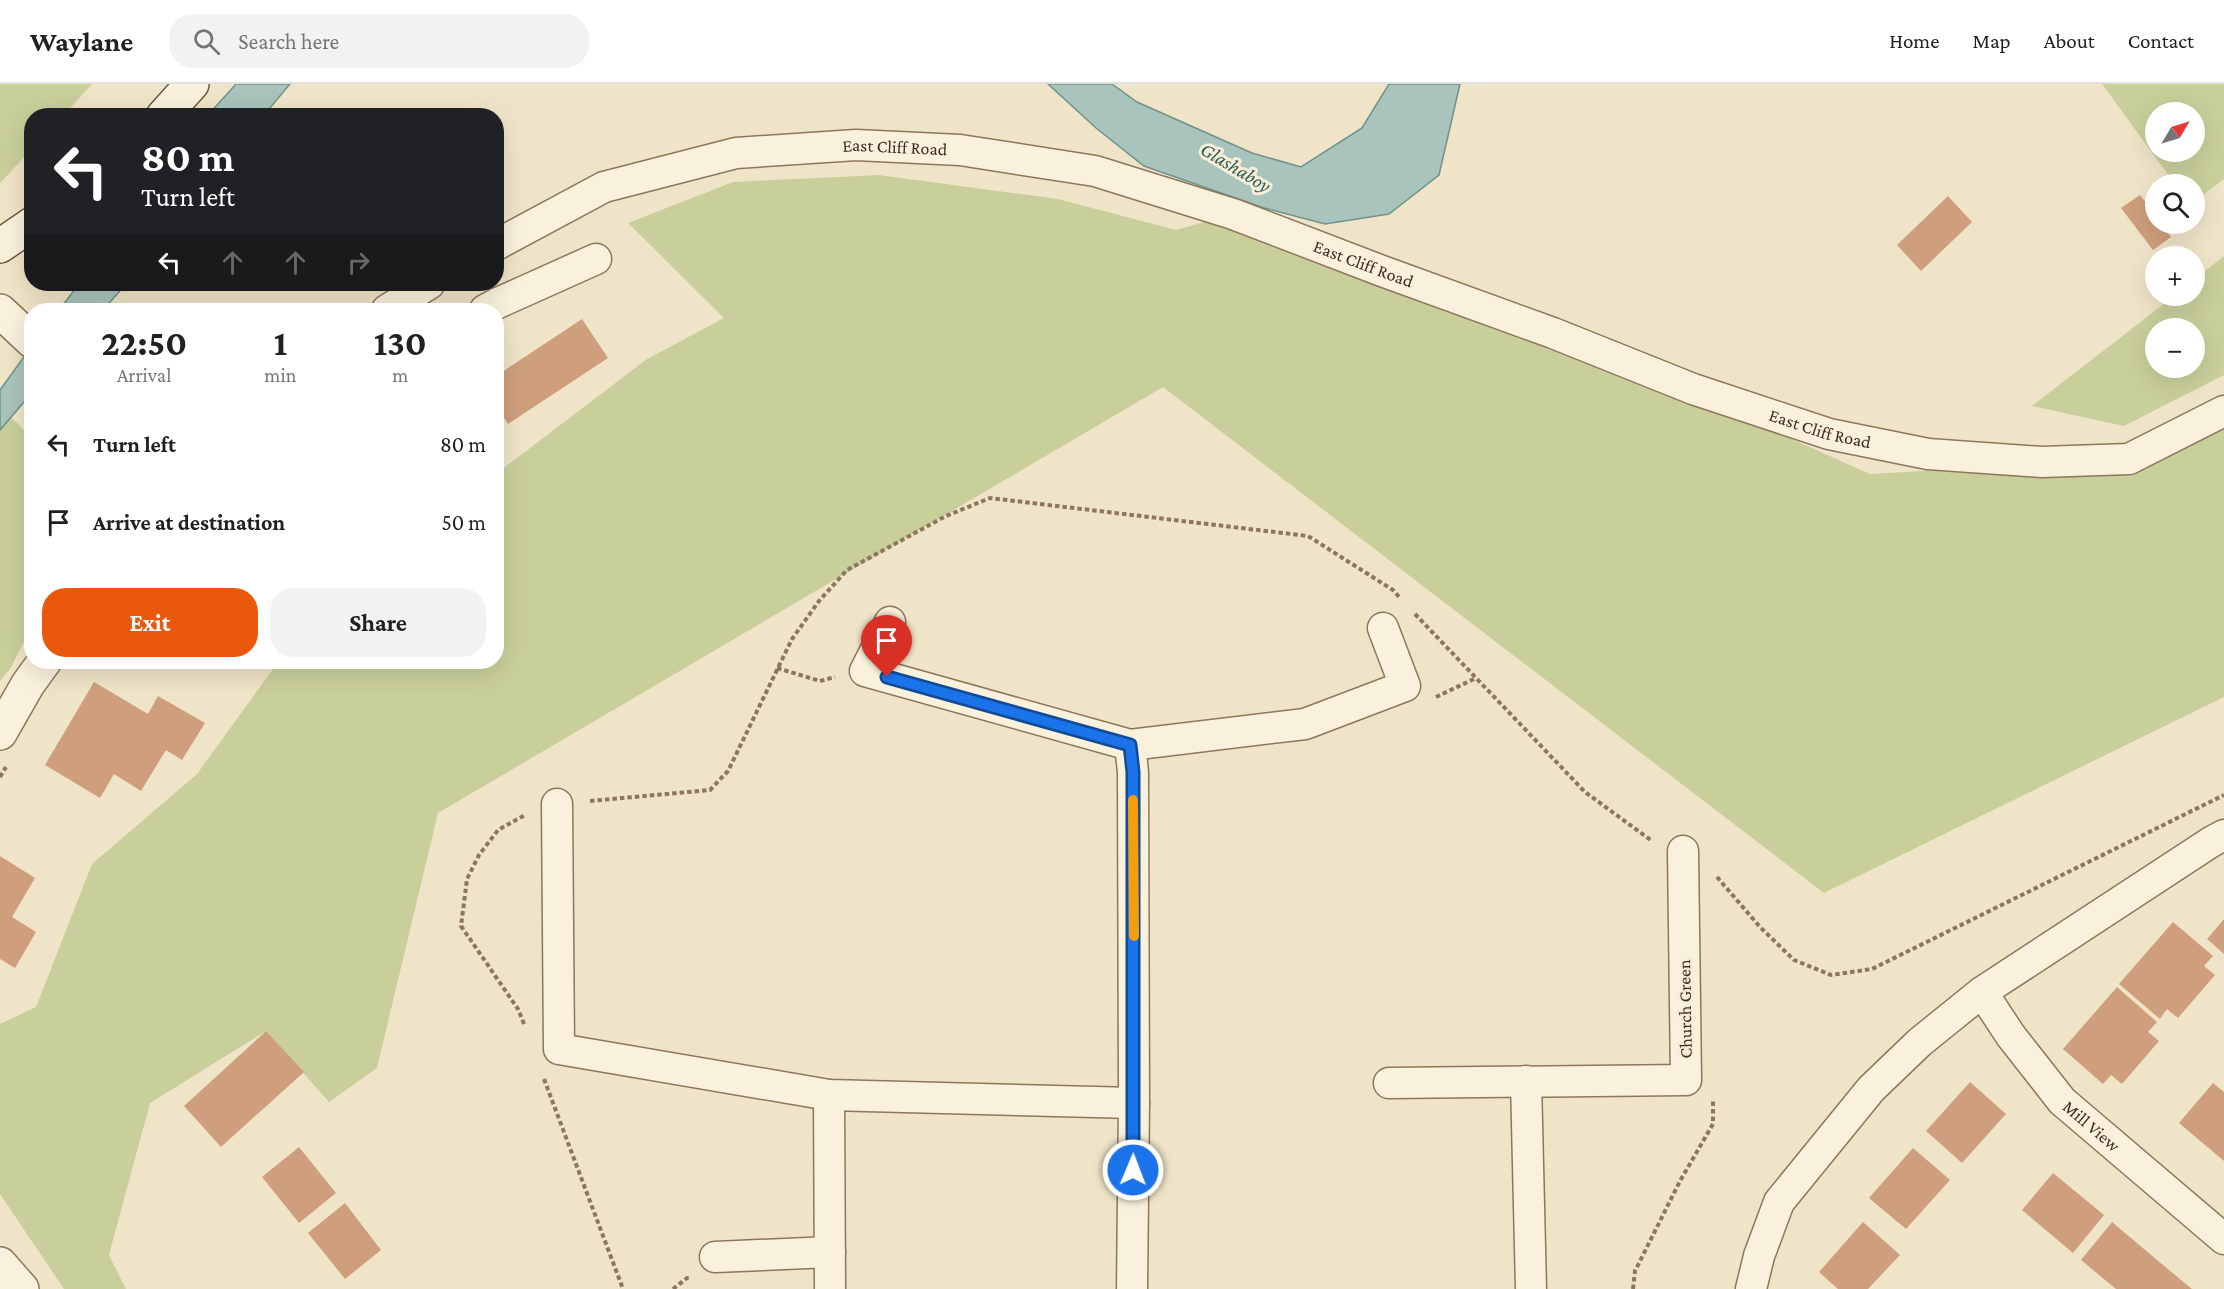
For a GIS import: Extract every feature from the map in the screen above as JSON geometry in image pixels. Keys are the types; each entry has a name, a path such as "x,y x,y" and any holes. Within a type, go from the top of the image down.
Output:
{"street":[{"path":"170,108 192,84"},
{"name":"East Cliff Road","path":"504,240 604,187 736,153 856,145 960,150 1095,171 1233,214 1693,388 1829,434 1928,454 2042,462 2129,459 2224,411"},
{"path":"0,246 24,230"},
{"path":"498,303 596,259"},
{"path":"398,303 418,291"},
{"path":"1,313 24,334"},
{"path":"890,622 865,671 1132,758 1305,724 1405,686 1383,628"},
{"path":"0,733 39,669"},
{"path":"1132,758 1134,1103 1132,1289"},
{"path":"558,804 560,1049 829,1095 1134,1103"},
{"path":"1751,1289 1759,1256 1779,1202 1871,1089 1920,1042 1982,992 2224,835"},
{"name":"Church Green","path":"1389,1083 1686,1080 1683,851"},
{"name":"Mill View","path":"1982,992 2011,1036 2062,1101 2224,1239"},
{"path":"1526,1081 1531,1289"},
{"path":"829,1095 830,1289"},
{"path":"715,1257 830,1252"}],"path":[{"path":"526,1031 518,1009 461,926 467,879 479,855 498,830 542,806 710,790 728,771 792,639 819,601 847,570 946,516 990,498 1308,536 1393,590 1585,792 1651,840 1664,854 1692,850 1760,927 1794,960 1831,975 1872,969 2224,795"},
{"path":"777,668 820,681 865,671"},
{"path":"543,1075 624,1289"}],"green space":[{"path":"0,84 92,84 70,108 24,108 24,157 0,183"},
{"path":"2102,84 2224,84 2224,179 2205,193 2205,174 2168,174 2159,162 2205,162 2205,102 2145,102 2145,143"},
{"path":"879,175 1058,199 1176,230 1233,214 1553,333 1870,474 2129,459 2224,427 2224,697 1824,893 1163,387 438,813 377,1068 329,1102 266,1031 150,1103 109,1255 126,1289 64,1289 0,1194 0,1024 36,1007 92,864 197,774 273,669 504,669 504,468 647,359 724,318 628,223 733,182"},
{"path":"2224,256 2224,375 2124,426 2032,406 2145,318 2145,378 2205,378 2205,318 2146,318 2161,306 2205,306 2205,271"},
{"path":"0,406 24,430 24,642 10,669 0,681"}],"water":[{"path":"236,84 290,84 270,108 214,108"},
{"name":"Glashaboy","path":"1048,84 1112,84 1137,102 1252,153 1301,167 1362,128 1389,84 1460,84 1439,175 1389,214 1325,224 1264,208 1144,166 1096,128"},
{"path":"74,291 120,291 109,303 64,303"},
{"path":"24,357 24,402 0,430 0,390"}],"building":[{"path":"2140,195 2145,202 2145,234 2169,234 2171,237 2159,246 2150,246 2121,208"},
{"path":"1948,196 1972,222 1921,271 1897,245"},
{"path":"582,319 608,358 508,424 504,418 504,371"},
{"path":"94,682 148,714 158,696 205,723 182,760 166,750 141,791 114,774 100,798 45,765"},
{"path":"0,856 35,878 12,917 36,932 15,968 0,959"},
{"path":"2224,919 2224,954 2207,939"},
{"path":"2173,922 2213,956 2204,966 2215,975 2178,1018 2167,1009 2160,1019 2119,984"},
{"path":"2117,987 2157,1022 2148,1032 2159,1041 2122,1084 2111,1075 2103,1084 2063,1049"},
{"path":"266,1031 304,1072 221,1147 184,1106"},
{"path":"1970,1082 2006,1114 1962,1163 1926,1131"},
{"path":"2213,1083 2224,1092 2224,1161 2179,1123"},
{"path":"299,1147 336,1193 299,1223 262,1177"},
{"path":"1913,1148 1950,1180 1906,1229 1869,1198"},
{"path":"2053,1173 2104,1215 2073,1253 2022,1210"},
{"path":"345,1203 381,1250 345,1279 308,1233"},
{"path":"1863,1222 1900,1255 1868,1289 1838,1289 1819,1272"},
{"path":"2112,1222 2192,1289 2116,1289 2081,1260"}],"slow traffic":[{"path":"1133,800 1134,936"}],"route":[{"path":"887,677 1130,745 1133,772 1133,1170"}]}
